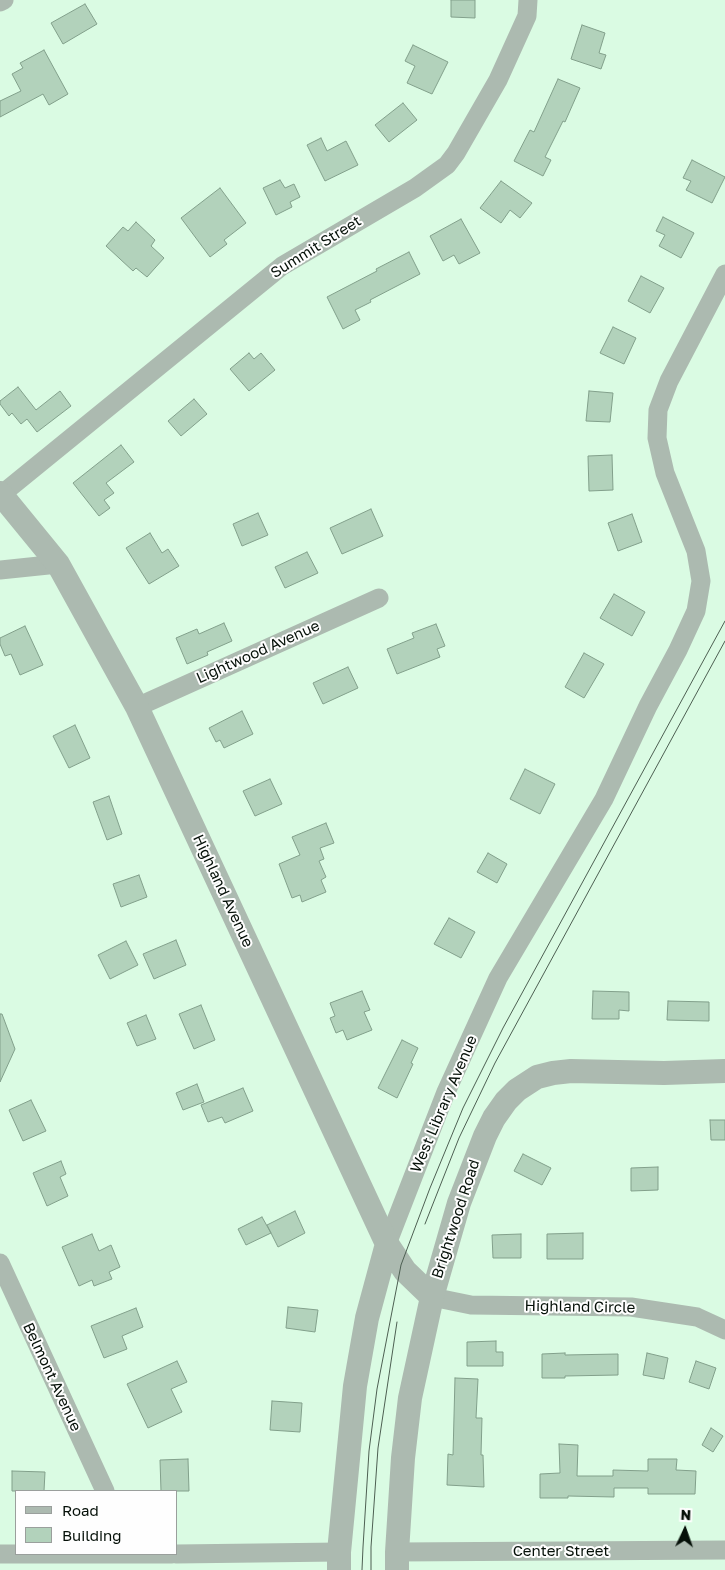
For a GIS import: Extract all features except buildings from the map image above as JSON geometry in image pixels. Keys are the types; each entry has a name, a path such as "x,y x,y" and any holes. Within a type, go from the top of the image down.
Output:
{"street":[{"path":"0,2 4,0"},
{"name":"Summit Street","path":"1,494 282,266 415,188 447,165 456,153 498,80 527,16 528,0"},
{"name":"West Library Avenue","path":"339,1561 355,1386 367,1318 386,1244 446,1092 498,978 604,800 648,706 678,650 696,611 700,581 696,551 665,473 657,438 658,410 669,381 725,274"},
{"name":"Highland Avenue","path":"1,494 58,564 137,707 386,1244 405,1271 432,1297"},
{"path":"0,570 58,564"},
{"name":"Lightwood Avenue","path":"137,707 379,598"},
{"name":"Brightwood Road","path":"397,1561 403,1458 410,1398 432,1297 459,1203 494,1118 506,1101 517,1090 537,1077 571,1071 664,1073 725,1071"},
{"name":"Belmont Avenue","path":"0,1263 105,1490"},
{"name":"Highland Circle","path":"432,1297 471,1305 631,1307 697,1316 725,1330"},
{"name":"Center Street","path":"397,1561 725,1550"},
{"path":"0,1554 15,1554"},
{"path":"178,1554 339,1561"}],"tram line":[{"path":"362,1570 369,1451 377,1389 401,1265 430,1188 463,1108 503,1028 725,621"},
{"path":"425,1224 459,1138 495,1063 725,641"},
{"path":"371,1570 378,1448 397,1322"}]}
